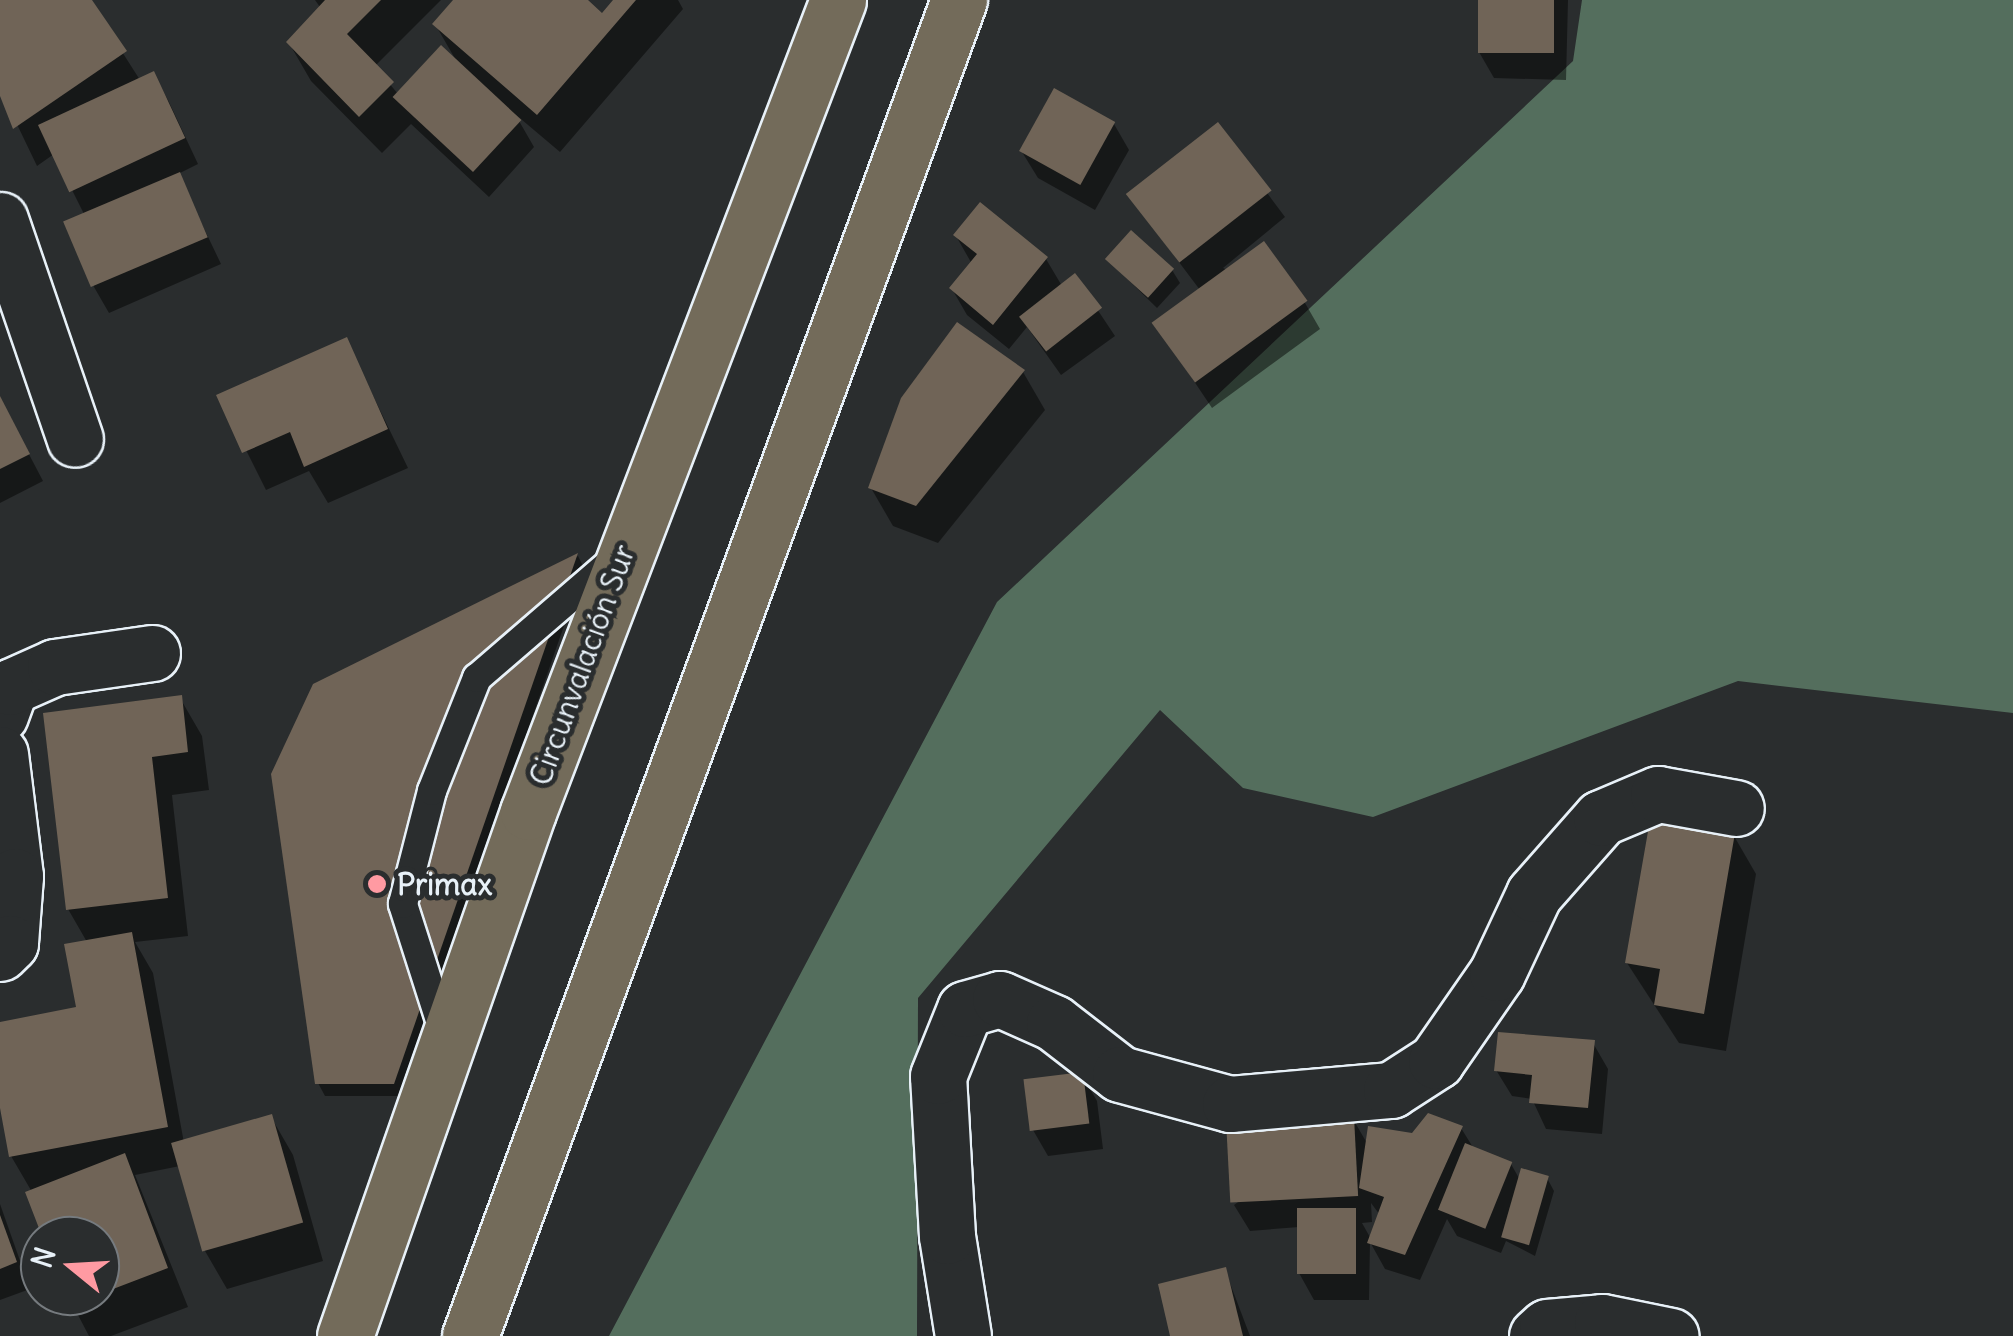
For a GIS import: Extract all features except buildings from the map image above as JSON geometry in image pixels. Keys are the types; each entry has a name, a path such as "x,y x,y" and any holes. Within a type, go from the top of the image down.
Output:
{"highway":[{"name":"Circunvalación Sur","path":"345,1336 624,552 838,0"},
{"path":"470,1336 959,0"}],"street":[{"path":"0,220 75,439"},
{"path":"0,715 10,687 56,668 152,653"},
{"path":"0,754 15,876 10,943 0,953"},
{"path":"963,1336 947,1236 938,1076 965,1010 1000,999 1054,1023 1120,1074 1230,1104 1391,1090 1436,1061 1497,974 1534,894 1600,818 1658,794 1736,808"},
{"path":"1538,1336 1547,1328 1602,1322 1671,1336"}],"lane":[{"path":"447,1042 403,904 432,790 477,678 624,552"}],"green space":[{"path":"1582,0 2013,0 2013,713 1738,681 1373,817 1243,788 1160,710 918,998 917,1336 609,1336 997,602 1573,61"}],"place":[{"name":"Primax","path":"377,884"}]}
